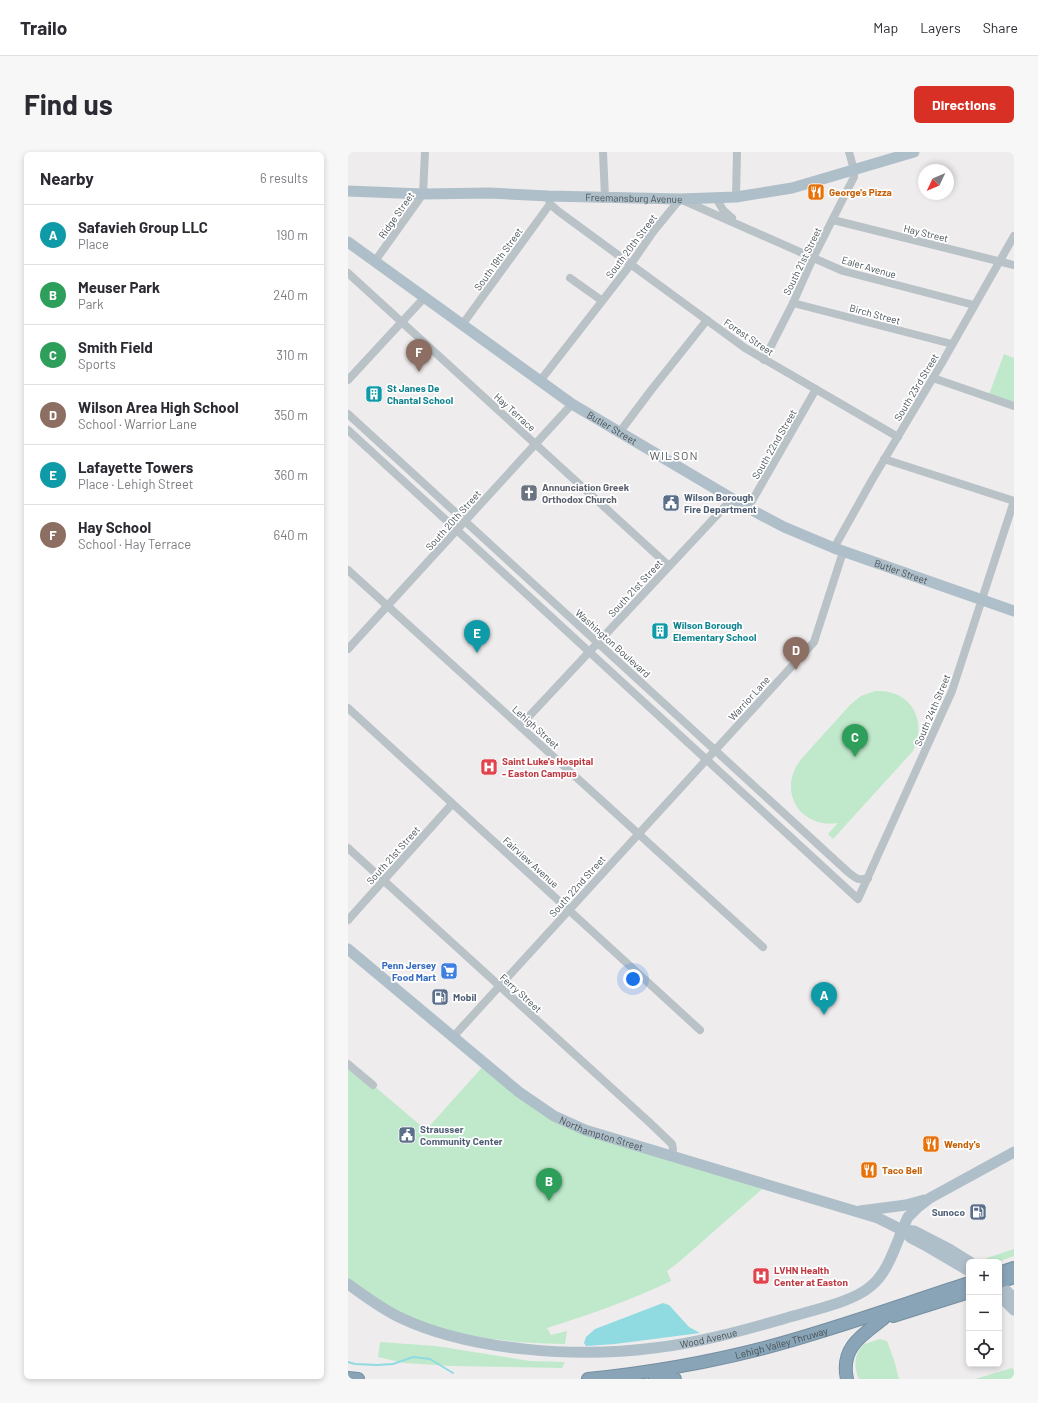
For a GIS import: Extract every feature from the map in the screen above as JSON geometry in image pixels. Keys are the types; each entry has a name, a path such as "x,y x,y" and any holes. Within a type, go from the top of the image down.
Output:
{"highway":[{"path":"1003,1279 1014,1268"},
{"name":"Lehigh Valley Thruway","path":"588,1379 683,1366 763,1348 833,1328 966,1283"},
{"name":"Lehigh Valley Thruway","path":"653,1379 693,1372 766,1355 828,1338 966,1293"},
{"path":"846,1379 846,1362 850,1348 860,1337 883,1319"},
{"path":"348,1378 358,1379"},
{"path":"653,1379 675,1379"}],"main road":[{"name":"Freemansburg Avenue","path":"348,191 422,194 489,193 549,200 605,197 680,199 736,197 792,188 914,152"},
{"name":"Butler Street","path":"348,242 572,404 748,508 784,527 839,550 1014,611"},
{"name":"Northampton Street","path":"348,950 519,1092 554,1116 585,1130 878,1218 902,1230 911,1238 966,1269"},
{"name":"Wood Avenue","path":"348,1284 378,1305 401,1318 428,1329 467,1339 515,1348 582,1353 627,1352 669,1346 736,1332 854,1297 871,1286 880,1276 910,1214 930,1198 1014,1152"},
{"path":"857,1211 906,1205 930,1198"},
{"name":"Northampton Street","path":"902,1230 914,1231 949,1248 966,1259"},
{"path":"1003,1279 1014,1298"},
{"path":"1002,1298 1014,1310"}],"street":[{"name":"Ridge Street","path":"375,261 422,194 425,152"},
{"path":"603,152 605,197"},
{"path":"736,197 737,152"},
{"path":"849,152 854,170"},
{"name":"South 21st Street","path":"764,360 854,177 854,170"},
{"name":"Ealer Avenue","path":"716,198 724,210 741,225"},
{"name":"Ealer Avenue","path":"680,199 843,271 974,305"},
{"name":"South 20th Street","path":"540,381 631,264 653,232 680,199"},
{"name":"Forest Street","path":"549,200 598,240 745,348 898,437"},
{"name":"South 19th Street","path":"462,325 549,200"},
{"name":"Hay Street","path":"833,220 1014,265"},
{"name":"South 23rd Street","path":"839,550 884,460 933,378 1014,236"},
{"name":"Hay Terrace","path":"348,273 669,566"},
{"path":"570,278 602,300"},
{"path":"348,380 424,298"},
{"name":"Birch Street","path":"793,303 952,344"},
{"path":"619,433 707,320"},
{"path":"933,378 1014,406"},
{"name":"South 22nd Street","path":"748,508 816,389"},
{"name":"South 20th Street","path":"348,649 572,404"},
{"name":"Washington Boulevard","path":"348,414 857,879 861,880 868,878"},
{"path":"348,430 706,759"},
{"path":"884,460 1014,501"},
{"name":"South 21st Street","path":"520,726 732,499"},
{"name":"South 24th Street","path":"706,759 858,899 952,692 1014,501"},
{"name":"Warrior Lane","path":"715,750 814,642 839,550"},
{"name":"Lehigh Street","path":"348,570 763,947"},
{"name":"Fairview Avenue","path":"348,708 700,1030"},
{"name":"South 22nd Street","path":"453,1037 715,750"},
{"name":"South 21st Street","path":"348,920 452,804"},
{"name":"Ferry Street","path":"348,848 669,1140 673,1147 672,1156"},
{"path":"348,1064 373,1085"}],"green space":[{"path":"1004,354 1014,358 1014,406 988,397"},
{"path":"875,691 888,692 898,695 907,701 917,718 917,739 913,751 833,839 828,834 838,823 823,823 814,820 801,812 792,797 791,780 803,757 851,704 861,696"},
{"path":"348,1064 426,1130 485,1064 546,1112 769,1185 761,1190 667,1271 671,1281 610,1307 547,1328 551,1335 567,1331 565,1344 528,1343 491,1339 437,1327 409,1317 382,1302 348,1279"},
{"path":"1014,1249 1014,1256 1002,1260 1002,1259 984,1259"},
{"path":"880,1339 887,1341 899,1379 859,1379 856,1370 858,1351 865,1344"},
{"path":"380,1342 436,1346 530,1361 565,1362 562,1368 452,1366 404,1363 378,1357"},
{"path":"1012,1368 1014,1370 1014,1379 975,1379"}],"water":[{"path":"663,1303 669,1305 689,1327 700,1333 615,1344 586,1346 584,1343 586,1337 595,1329"}],"waterway":[{"path":"348,1362 355,1364 377,1365 393,1364 413,1357 430,1359 453,1373"}],"place":[{"name":"George's Pizza","path":"816,192"},
{"name":"Hay School","path":"419,372"},
{"name":"St Janes De Chantal School","path":"374,394"},
{"name":"Annunciation Greek Orthodox Church","path":"529,493"},
{"name":"Wilson Borough Fire Department","path":"671,503"},
{"name":"Wilson Borough Elementary School","path":"660,631"},
{"name":"Lafayette Towers","path":"477,653"},
{"name":"Wilson Area High School","path":"796,670"},
{"name":"Smith Field","path":"855,757"},
{"name":"Saint Luke's Hospital - Easton Campus","path":"489,767"},
{"name":"Penn Jersey Food Mart","path":"449,971"},
{"name":"Mobil","path":"440,997"},
{"name":"Safavieh Group LLC","path":"824,1015"},
{"name":"Strausser Community Center","path":"407,1135"},
{"name":"Wendy's","path":"931,1144"},
{"name":"Taco Bell","path":"869,1170"},
{"name":"Meuser Park","path":"549,1201"},
{"name":"Sunoco","path":"978,1212"},
{"name":"LVHN Health Center at Easton","path":"761,1276"}],"district":[{"name":"WILSON","path":"674,456"}]}
